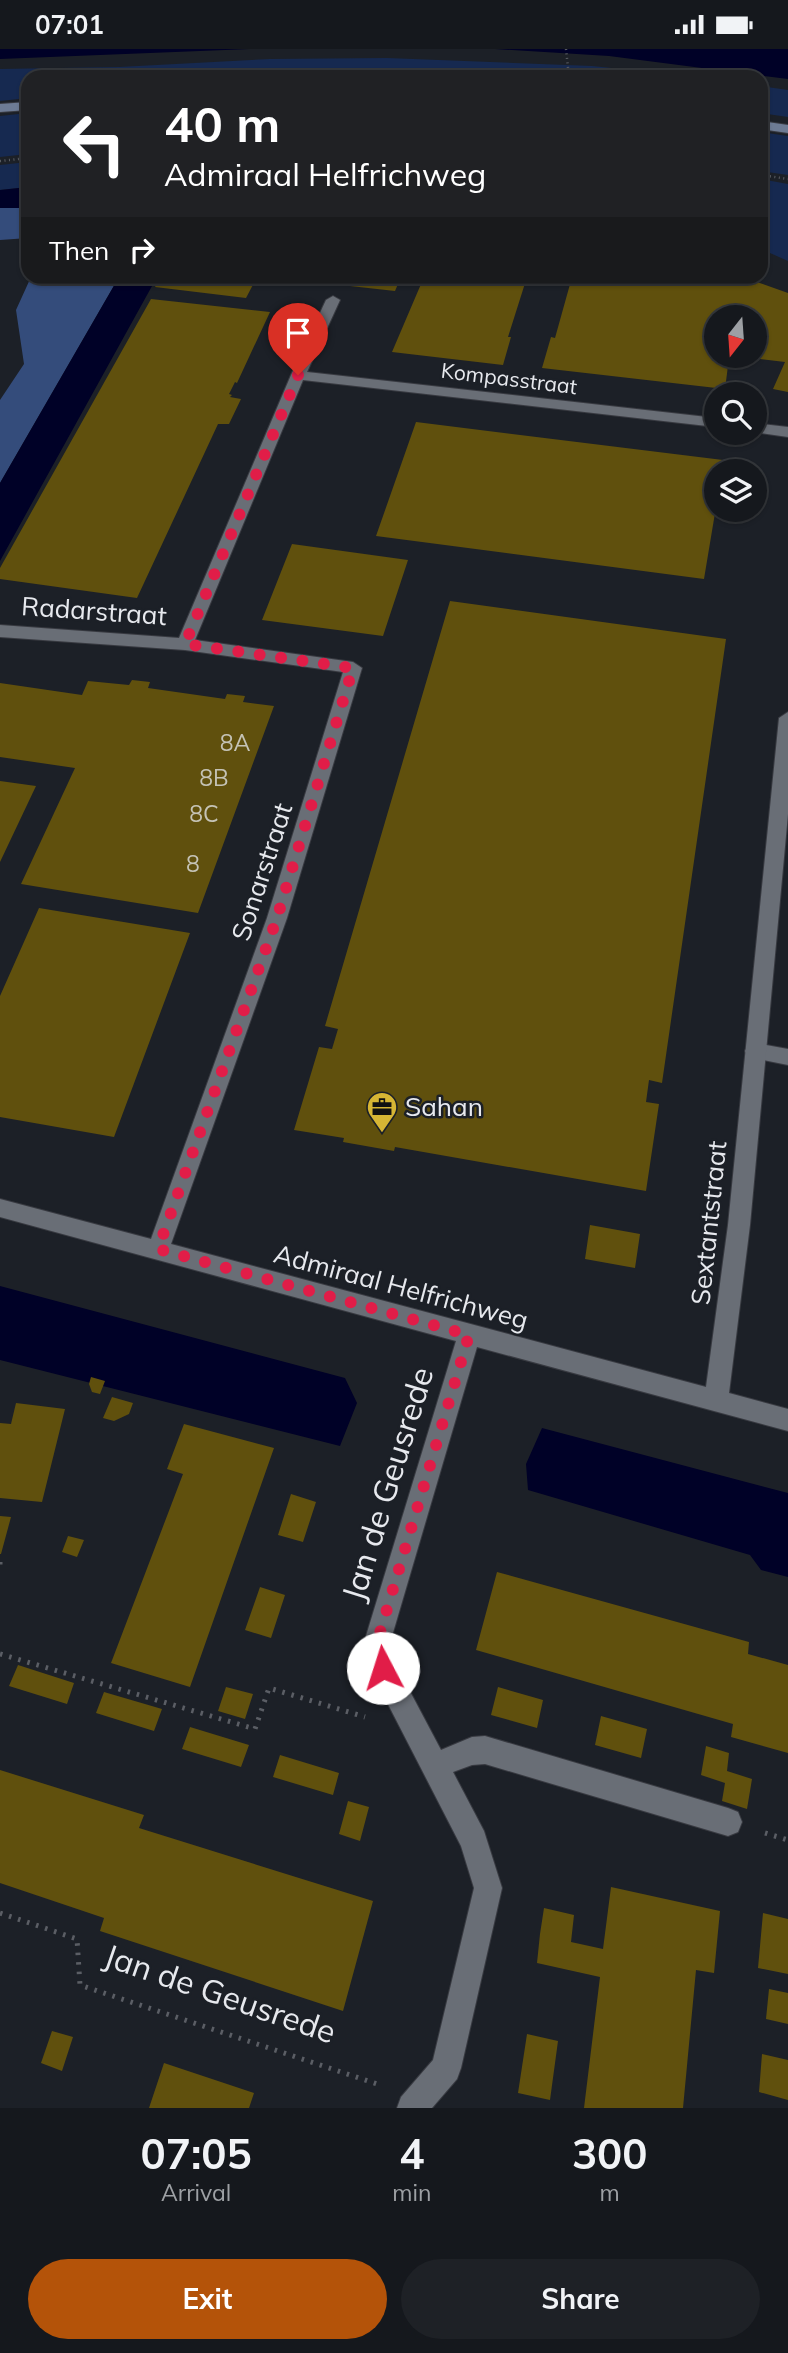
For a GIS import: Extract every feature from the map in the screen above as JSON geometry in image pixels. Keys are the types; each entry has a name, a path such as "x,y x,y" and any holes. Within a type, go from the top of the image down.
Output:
{"street":[{"path":"0,108 21,106"},
{"path":"768,126 788,129"},
{"path":"185,644 298,375 333,300"},
{"name":"Kompasstraat","path":"298,375 704,422"},
{"path":"767,430 788,432"},
{"name":"Radarstraat","path":"0,631 185,644"},
{"name":"Sonarstraat","path":"158,1249 277,918 353,668 185,644"},
{"name":"Sextantstraat","path":"716,1402 739,1225 788,717"},
{"path":"755,1051 788,1057"},
{"name":"Admiraal Helfrichweg","path":"0,1208 788,1420"},
{"name":"Jan de Geusrede","path":"412,2108 446,2068 488,1888 474,1841 383,1668 379,1636 469,1335"},
{"path":"434,1766 471,1751 485,1750 728,1822"}],"path":[{"path":"566,51 568,70"},
{"path":"0,161 21,158"},
{"path":"768,176 788,179"},
{"path":"0,1654 255,1728 269,1688 368,1718 402,1704"},
{"name":"Jan de Geusrede","path":"0,1913 77,1939 80,1985 378,2084 412,2108"}],"shaded area":[{"path":"0,49 250,49 0,59"},
{"path":"495,49 788,49 788,79 768,76 768,70 718,70 609,56"},
{"path":"387,58 632,70 21,70 21,99 0,101 0,69 119,67 270,59"},
{"path":"768,87 788,90 788,117 768,114"},
{"path":"21,114 21,155 0,157 0,116"},
{"path":"768,133 788,136 788,175 768,172"},
{"path":"21,163 21,188 0,190 0,165"},
{"path":"768,180 788,184 788,261 768,252"},
{"path":"21,188 21,208 0,208 0,190"},
{"path":"0,208 21,208 21,238 0,240"},
{"path":"28,284 115,284 0,483 0,400 24,364 16,310"},
{"path":"115,284 153,284 0,561 0,483"},
{"path":"0,1286 345,1378 357,1403 340,1446 0,1360"},
{"path":"542,1428 788,1493 788,1577 761,1570 750,1555 528,1490 526,1464"}],"building":[{"path":"157,284 253,284 246,298 155,287"},
{"path":"332,284 398,284 395,291"},
{"path":"421,284 525,284 508,337 511,337 503,365 392,352"},
{"path":"570,284 763,284 788,293 788,392 773,389 785,362 767,360 767,305 704,305 704,368 728,368 726,382 704,382 704,387 542,368 551,337 555,338"},
{"path":"151,299 270,312 237,383 235,382 229,394 232,395 230,397 241,399 229,424 218,424 137,598 0,579 0,568"},
{"path":"416,422 715,459 704,459 704,522 714,522 704,579 376,536"},
{"path":"292,544 408,560 383,636 262,620"},
{"path":"450,601 726,639 662,1083 649,1080 646,1102 659,1104 646,1191 395,1147 394,1151 343,1142 344,1138 294,1130 319,1047 332,1049 338,1029 325,1026"},
{"path":"132,680 150,682 148,688 225,699 227,694 245,696 243,702 274,706 198,913 21,884 75,768 0,757 0,683 82,695 88,681 129,685"},
{"path":"0,781 36,786 0,862"},
{"path":"39,908 190,933 114,1137 0,1117 0,996"},
{"path":"590,1225 640,1234 635,1268 585,1259"},
{"path":"91,1377 105,1381 100,1394 92,1392 89,1384"},
{"path":"112,1397 133,1403 129,1414 114,1421 103,1418"},
{"path":"16,1403 65,1409 42,1502 0,1498 0,1423 11,1424"},
{"path":"184,1424 274,1448 190,1687 111,1663 183,1474 167,1469"},
{"path":"291,1494 316,1502 303,1542 278,1535"},
{"path":"0,1516 11,1517 1,1554 0,1554"},
{"path":"68,1536 84,1540 77,1557 62,1552"},
{"path":"497,1572 749,1642 748,1654 788,1665 788,1753 731,1737 733,1724 476,1650"},
{"path":"260,1587 285,1595 271,1638 245,1630"},
{"path":"18,1665 74,1683 67,1704 9,1686"},
{"path":"226,1687 253,1694 245,1719 218,1711"},
{"path":"498,1687 543,1700 537,1728 491,1715"},
{"path":"104,1692 162,1709 154,1731 96,1713"},
{"path":"601,1716 647,1729 641,1758 595,1745"},
{"path":"190,1727 249,1745 241,1767 182,1749"},
{"path":"706,1746 729,1753 727,1771 752,1779 747,1809 722,1801 725,1783 701,1775"},
{"path":"280,1755 339,1773 333,1795 273,1777"},
{"path":"0,1770 144,1815 139,1828 373,1901 343,2011 100,1931 104,1918 0,1883"},
{"path":"348,1801 369,1807 360,1841 339,1834"},
{"path":"611,1887 720,1911 714,1973 696,1970 683,2108 584,2108 600,1977 537,1963 540,1934 544,1908 574,1915 571,1942 603,1949"},
{"path":"763,1913 788,1919 788,1974 758,1968"},
{"path":"769,1989 788,1993 788,2024 766,2019"},
{"path":"52,2031 73,2037 62,2071 41,2063"},
{"path":"527,2034 558,2041 550,2100 518,2093"},
{"path":"762,2054 788,2060 788,2100 759,2092"},
{"path":"164,2063 254,2093 249,2108 149,2108"}],"place":[{"name":"Sahan","path":"382,1134"}],"route":[{"path":"298,375 185,644 353,668 277,918 158,1249 469,1335 379,1636 383,1668"}]}
